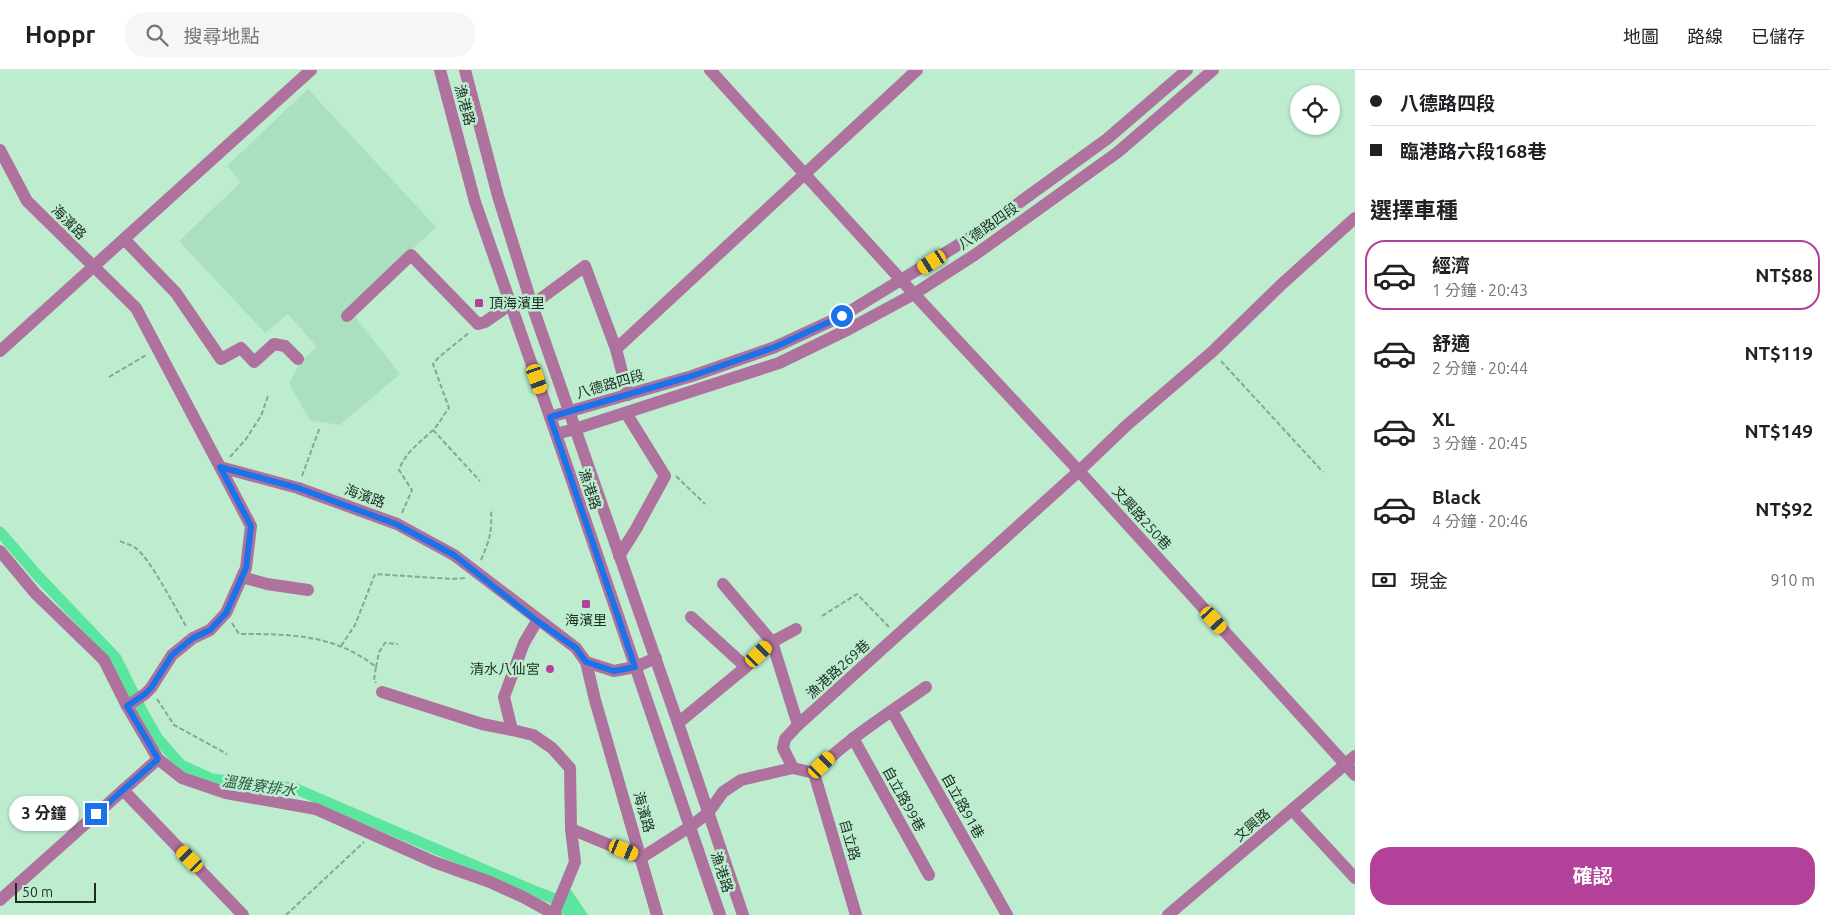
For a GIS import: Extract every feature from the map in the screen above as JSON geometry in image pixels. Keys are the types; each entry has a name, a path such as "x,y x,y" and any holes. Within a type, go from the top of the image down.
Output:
{"street":[{"path":"0,351 311,70"},
{"name":"漁港路","path":"440,70 475,202 720,915"},
{"name":"漁港路","path":"464,70 498,196 532,305 656,658 743,915"},
{"name":"文興路250巷","path":"710,70 914,294 1350,760 1355,775"},
{"path":"616,349 917,70"},
{"name":"八德路四段","path":"550,417 692,376 775,347 842,316 976,234 1107,138 1187,70"},
{"name":"八德路四段","path":"556,434 575,430 779,363 914,294 976,254 1118,152 1213,70"},
{"path":"1107,138 1118,152"},
{"name":"海濱路","path":"0,150 27,201 92,267 136,308 220,467 298,488 396,524 454,555 537,621 576,648 586,662 595,700 657,915"},
{"name":"漁港路269巷","path":"793,768 782,748 785,739 798,725 1127,426 1212,352 1282,284 1355,218"},
{"path":"124,239 176,293 220,359 241,348 254,362 274,344 285,346 298,359"},
{"path":"347,316 411,255 478,324 485,322 511,304"},
{"path":"532,305 585,266 616,349 628,395"},
{"path":"866,302 874,315"},
{"path":"619,556 636,529 664,476 626,413"},
{"path":"129,705 148,691 172,655 193,638 210,630 226,613 246,568 251,526 220,467"},
{"path":"0,551 35,593 104,660 158,759 182,778 226,793 316,808 434,862 490,882 555,914 575,862 571,829 570,768 552,748 533,735 482,724 382,692"},
{"path":"242,577 267,584 308,590"},
{"path":"723,584 772,642"},
{"path":"691,617 746,667"},
{"path":"512,730 504,697 524,643 537,621"},
{"path":"678,723 746,667 772,642 796,630"},
{"name":"漁港路269巷","path":"772,642 798,725"},
{"path":"586,662 614,671 635,667 656,658"},
{"path":"571,829 641,858 708,813 724,792 741,780 793,768 814,773 853,738 926,687"},
{"name":"自立路91巷","path":"892,711 1007,915"},
{"name":"自立路99巷","path":"853,738 928,875"},
{"path":"0,900 158,759"},
{"name":"文興路","path":"1168,915 1293,811 1350,760"},
{"name":"自立路","path":"814,773 856,915"},
{"path":"123,790 243,915"},
{"path":"1293,811 1355,878"}],"path":[{"path":"396,524 412,490 398,470 402,461 421,439 433,430 449,408 434,364 478,324"},
{"path":"109,377 158,349"},
{"path":"1212,352 1322,472"},
{"path":"220,467 226,463 246,439 261,416 268,396"},
{"path":"298,488 320,427"},
{"path":"433,430 480,481"},
{"path":"663,473 669,469 705,504"},
{"path":"341,646 355,625 375,574 452,579 478,575 490,539 492,528 491,509"},
{"path":"120,541 134,547 148,562 193,638"},
{"path":"822,616 857,594 897,636"},
{"path":"226,613 239,634 306,636 341,646 376,667"},
{"path":"382,692 374,680 380,652 384,643 398,644"},
{"path":"148,691 174,725 227,754"},
{"path":"286,915 373,834"}],"shaded area":[{"path":"308,89 436,227 349,309 400,374 340,425 310,420 289,384 300,362 317,347 288,314 265,333 179,241 241,182 227,166"},
{"path":"569,890 571,890 588,915 564,915 561,912"}],"waterway":[{"name":"溫雅寮排水","path":"0,532 39,577 116,658 158,739 181,765 212,779 294,788 573,906 578,915"}],"place":[{"name":"頂海濱里","path":"479,303"},
{"name":"海濱里","path":"586,604"},
{"name":"清水八仙宮","path":"550,669"}],"route":[{"path":"96,814 158,759 127,706 151,688 172,655 193,638 210,630 226,613 246,568 251,526 220,467 298,488 396,524 454,555 537,621 576,648 586,662 614,671 635,667 550,417 692,376 775,347 842,316"}]}
